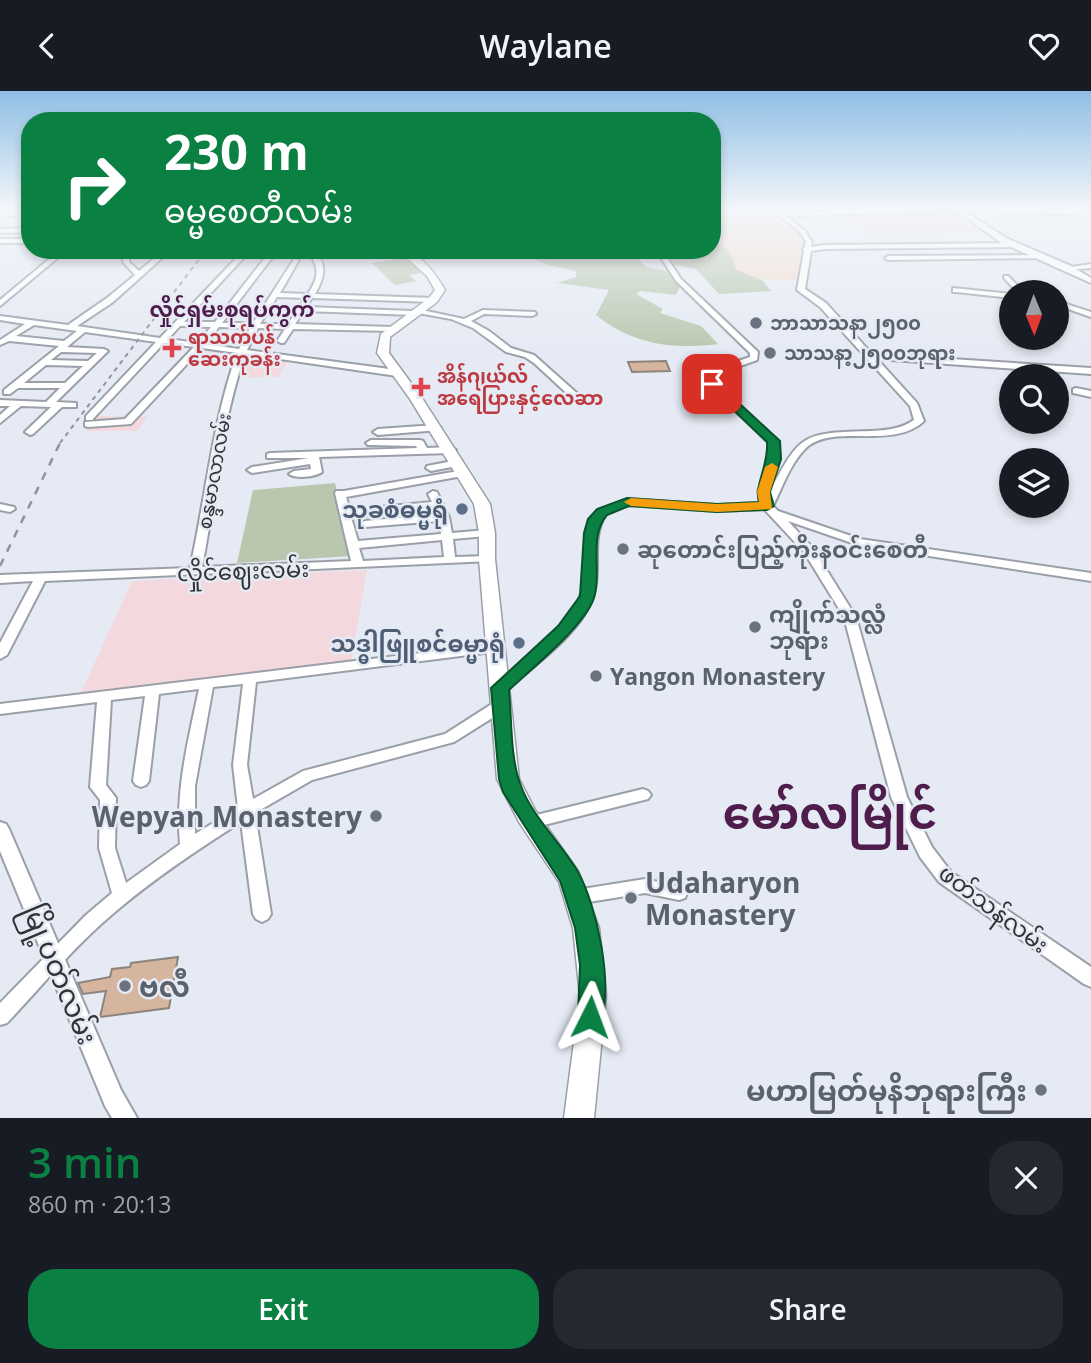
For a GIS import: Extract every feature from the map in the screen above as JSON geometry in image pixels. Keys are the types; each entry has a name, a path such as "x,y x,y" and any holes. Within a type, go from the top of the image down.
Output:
{"highway":[{"path":"412,259 439,282 440,293 393,329 382,344 383,353 436,428 482,504 487,533 487,559 509,779 532,822 570,878 586,928 593,996 579,1118"}],"main road":[{"path":"1044,257 1091,281"},
{"name":"မြို့ပတ်လမ်း","path":"0,829 113,1098 125,1118"}],"street":[{"path":"771,510 804,444 822,437 903,430 919,421 914,405 823,305 801,290 807,256"},
{"path":"888,258 1044,257"},
{"path":"0,304 53,259"},
{"path":"126,259 139,275"},
{"path":"69,328 110,300 158,259"},
{"path":"239,259 89,421 128,422 201,345 268,259"},
{"path":"281,341 320,280 321,268 316,259"},
{"path":"665,259 678,280 754,352 754,358 712,373 708,380 773,441 775,459 763,492 771,510"},
{"name":"စန္ဒမာလာလမ်း","path":"195,572 208,515 219,426 242,351 296,260"},
{"path":"1068,268 1091,266"},
{"path":"1006,277 1009,280"},
{"path":"956,290 999,295"},
{"path":"985,290 999,291"},
{"path":"274,295 433,300"},
{"path":"1069,307 1091,315"},
{"path":"300,309 451,315 466,321 487,336 500,340 510,350 530,356 577,398"},
{"path":"326,327 336,310"},
{"path":"361,328 371,310"},
{"path":"466,321 483,312 532,314"},
{"path":"0,318 397,373"},
{"path":"0,343 33,323"},
{"path":"181,324 393,329"},
{"path":"7,392 84,329"},
{"path":"8,338 104,351 68,386 30,432"},
{"path":"869,356 1091,371"},
{"path":"42,362 90,364"},
{"path":"15,385 68,386"},
{"path":"1076,391 1091,394"},
{"path":"0,403 73,405"},
{"path":"0,420 19,403"},
{"path":"378,432 436,428"},
{"path":"401,430 404,441"},
{"path":"371,443 420,443 423,451"},
{"path":"252,470 315,458 423,451 458,462"},
{"path":"270,456 312,454 317,472 294,474"},
{"path":"431,468 458,462"},
{"path":"358,565 340,494 458,462"},
{"path":"345,514 435,500 444,517 450,561"},
{"path":"0,1016 55,958 121,896 188,847 308,775 449,738 500,697 563,630 587,596 591,533 595,519 602,512 627,502 771,510 858,542 1091,577"},
{"name":"ဖတ်သန်လမ်း","path":"771,510 809,550 850,617 899,797 910,823 936,867 989,909 1091,978"},
{"path":"365,524 444,517"},
{"path":"353,545 487,533"},
{"name":"လှိုင်ဈေးလမ်း","path":"0,579 487,559"},
{"path":"0,655 41,577"},
{"path":"0,709 495,648"},
{"path":"250,679 240,765 249,809 262,914"},
{"path":"188,847 185,824 188,785 207,684"},
{"path":"141,781 153,691"},
{"path":"104,696 98,787 108,798 107,848 121,896"},
{"path":"532,822 643,795"},
{"path":"576,897 645,886 679,893"}],"shaded area":[{"path":"721,256 804,256 797,280 727,279 717,259 721,259"},
{"path":"197,346 241,352 237,363 186,362"},
{"path":"244,354 289,359 278,377 232,378"},
{"path":"98,416 147,417 137,431 86,431"},
{"path":"367,570 351,662 81,693 132,581"}],"green space":[{"path":"721,256 731,256 737,270 763,281 771,291 719,294 696,269 670,264 670,259 721,259"},
{"path":"405,259 421,273 409,275 416,281 395,285 372,263"},
{"path":"534,259 638,259 647,267 672,272 680,287 676,295 640,291 636,294 663,309 660,313 701,326 718,344 669,345 624,333 596,315 609,290 557,283 576,277 576,271"},
{"path":"335,483 352,556 237,563 253,490"}],"building":[{"path":"666,361 670,371 632,372 628,362"},
{"name":"ဗလီ","path":"178,957 169,1008 100,1017 106,991 83,994 78,983 110,977 112,969 130,967 131,963"}],"railway":[{"path":"60,443 199,259"},
{"path":"0,566 60,443"}],"slow traffic":[{"path":"631,502 717,508 767,506 763,492 772,467"}],"place":[{"name":"ဘာသာသနာ၂၅၀၀","path":"756,323"},
{"name":"ရာသက်ပန် ဆေးကုခန်း","path":"172,348"},
{"name":"သာသနာ့၂၅၀၀ဘုရား","path":"770,353"},
{"name":"အိန်ဂျယ်လ် အရေပြားနှင့်လေဆာ","path":"421,387"},
{"name":"သုခစံဓမ္မရုံ","path":"462,509"},
{"name":"ဆုတောင်းပြည့်ကိုးနဝင်းစေတီ","path":"623,549"},
{"name":"ကျိုက်သလ္လံ ဘုရား","path":"755,627"},
{"name":"သဒ္ဓါဖြူစင်ဓမ္မာရုံ","path":"519,643"},
{"name":"Yangon Monastery","path":"596,676"},
{"name":"Wepyan Monastery","path":"376,816"},
{"name":"Udaharyon Monastery","path":"631,898"},
{"name":"ဗလီ","path":"125,986"},
{"name":"မဟာမြတ်မုနိဘုရားကြီး","path":"1041,1090"}],"district":[{"name":"လှိုင်ရှမ်းစုရပ်ကွက်","path":"232,309"},
{"name":"မော်လမြိုင်","path":"830,812"}],"route":[{"path":"590,1017 593,996 592,965 586,928 570,878 513,792 509,779 499,688 563,630 580,608 587,596 591,576 591,533 595,519 612,505 642,502 717,508 767,506 763,492 775,459 773,441 712,384"}]}
